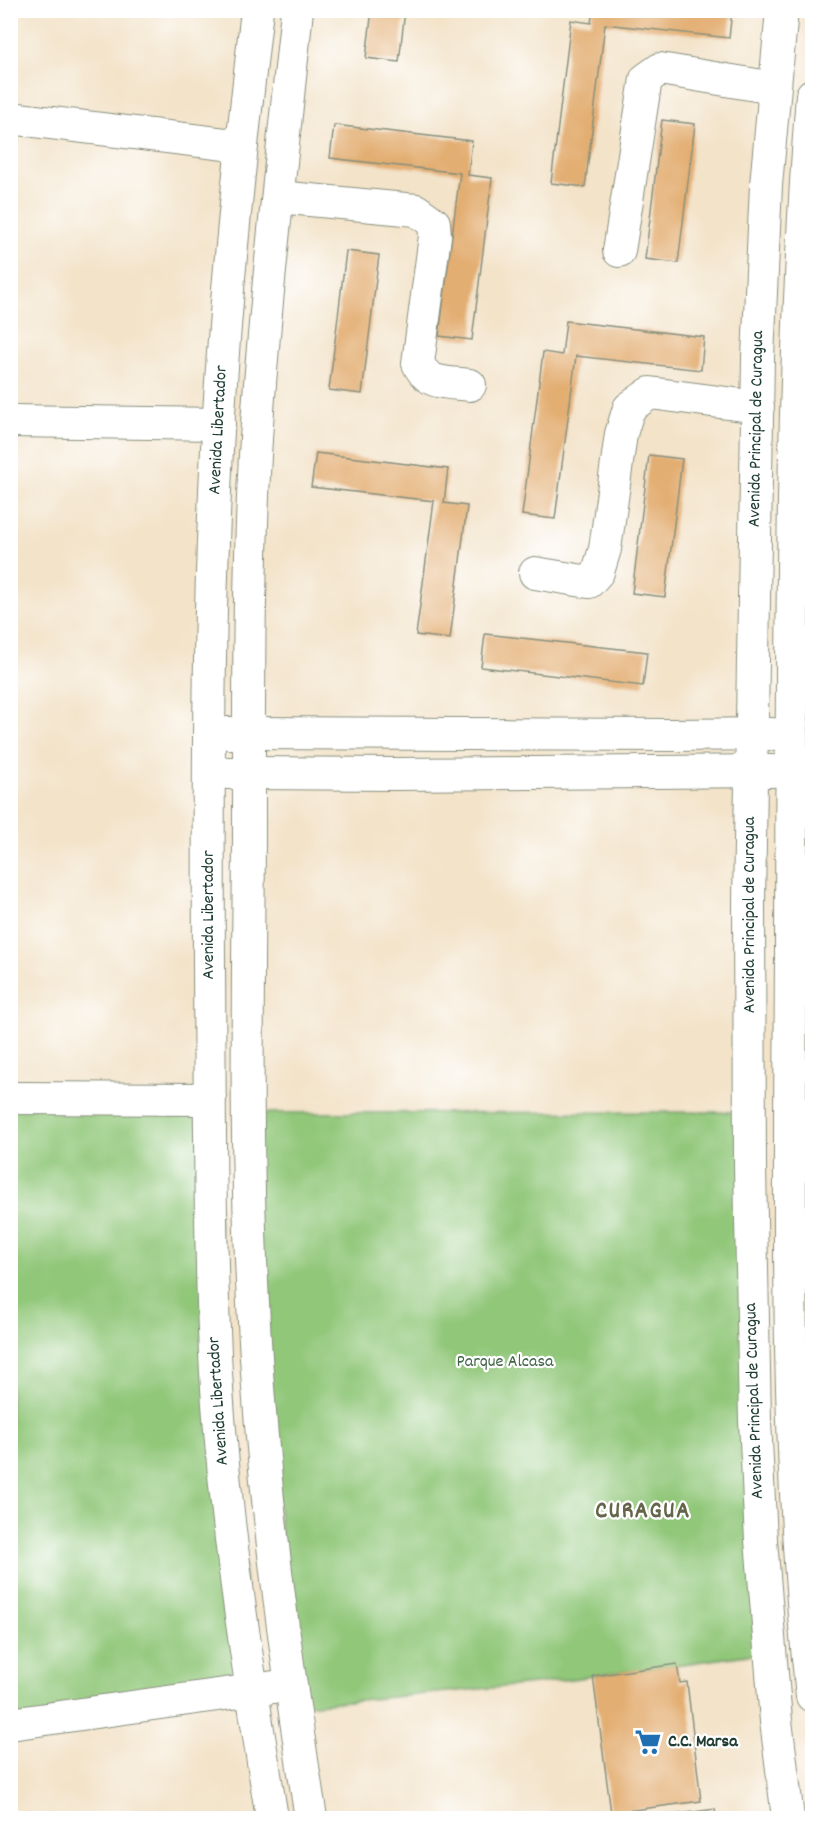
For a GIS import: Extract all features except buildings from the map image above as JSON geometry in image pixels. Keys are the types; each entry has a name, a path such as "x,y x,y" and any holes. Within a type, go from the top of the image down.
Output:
{"street":[{"name":"Avenida Libertador","path":"257,10 242,146 219,424 212,553 209,733 210,1099 214,1332 218,1395 232,1545 272,1818"},
{"name":"Avenida Libertador","path":"297,10 255,452 249,733 247,1057 253,1304 275,1564 290,1684 311,1818"},
{"name":"Avenida Principal de Curagua","path":"782,10 774,88 760,288 749,903 750,1156 755,1421 768,1642 788,1818"},
{"path":"619,250 646,79 660,69 774,88"},
{"name":"Avenida Principal de Curagua","path":"813,95 808,229 794,452 791,771 801,1034 790,1301 800,1560 813,1696"},
{"path":"10,118 242,146"},
{"path":"278,198 416,210 434,223 435,236 418,363 423,373 434,381 470,385"},
{"path":"764,224 808,229"},
{"path":"535,573 589,582 598,572 606,549 621,434 628,408 650,393 758,407"},
{"path":"10,421 219,424"},
{"path":"209,733 662,735 791,733"},
{"path":"209,773 791,771"},
{"path":"10,1098 210,1099"},
{"path":"10,1724 290,1684"}],"green space":[{"path":"10,1098 210,1099 253,1690 11,1724"},
{"name":"Parque Alcasa","path":"749,1112 769,1652 535,1684 294,1706 248,1113"}],"place":[{"name":"C.C. Marsa","path":"648,1742"}],"district":[{"name":"CURAGUA","path":"643,1512"}]}
